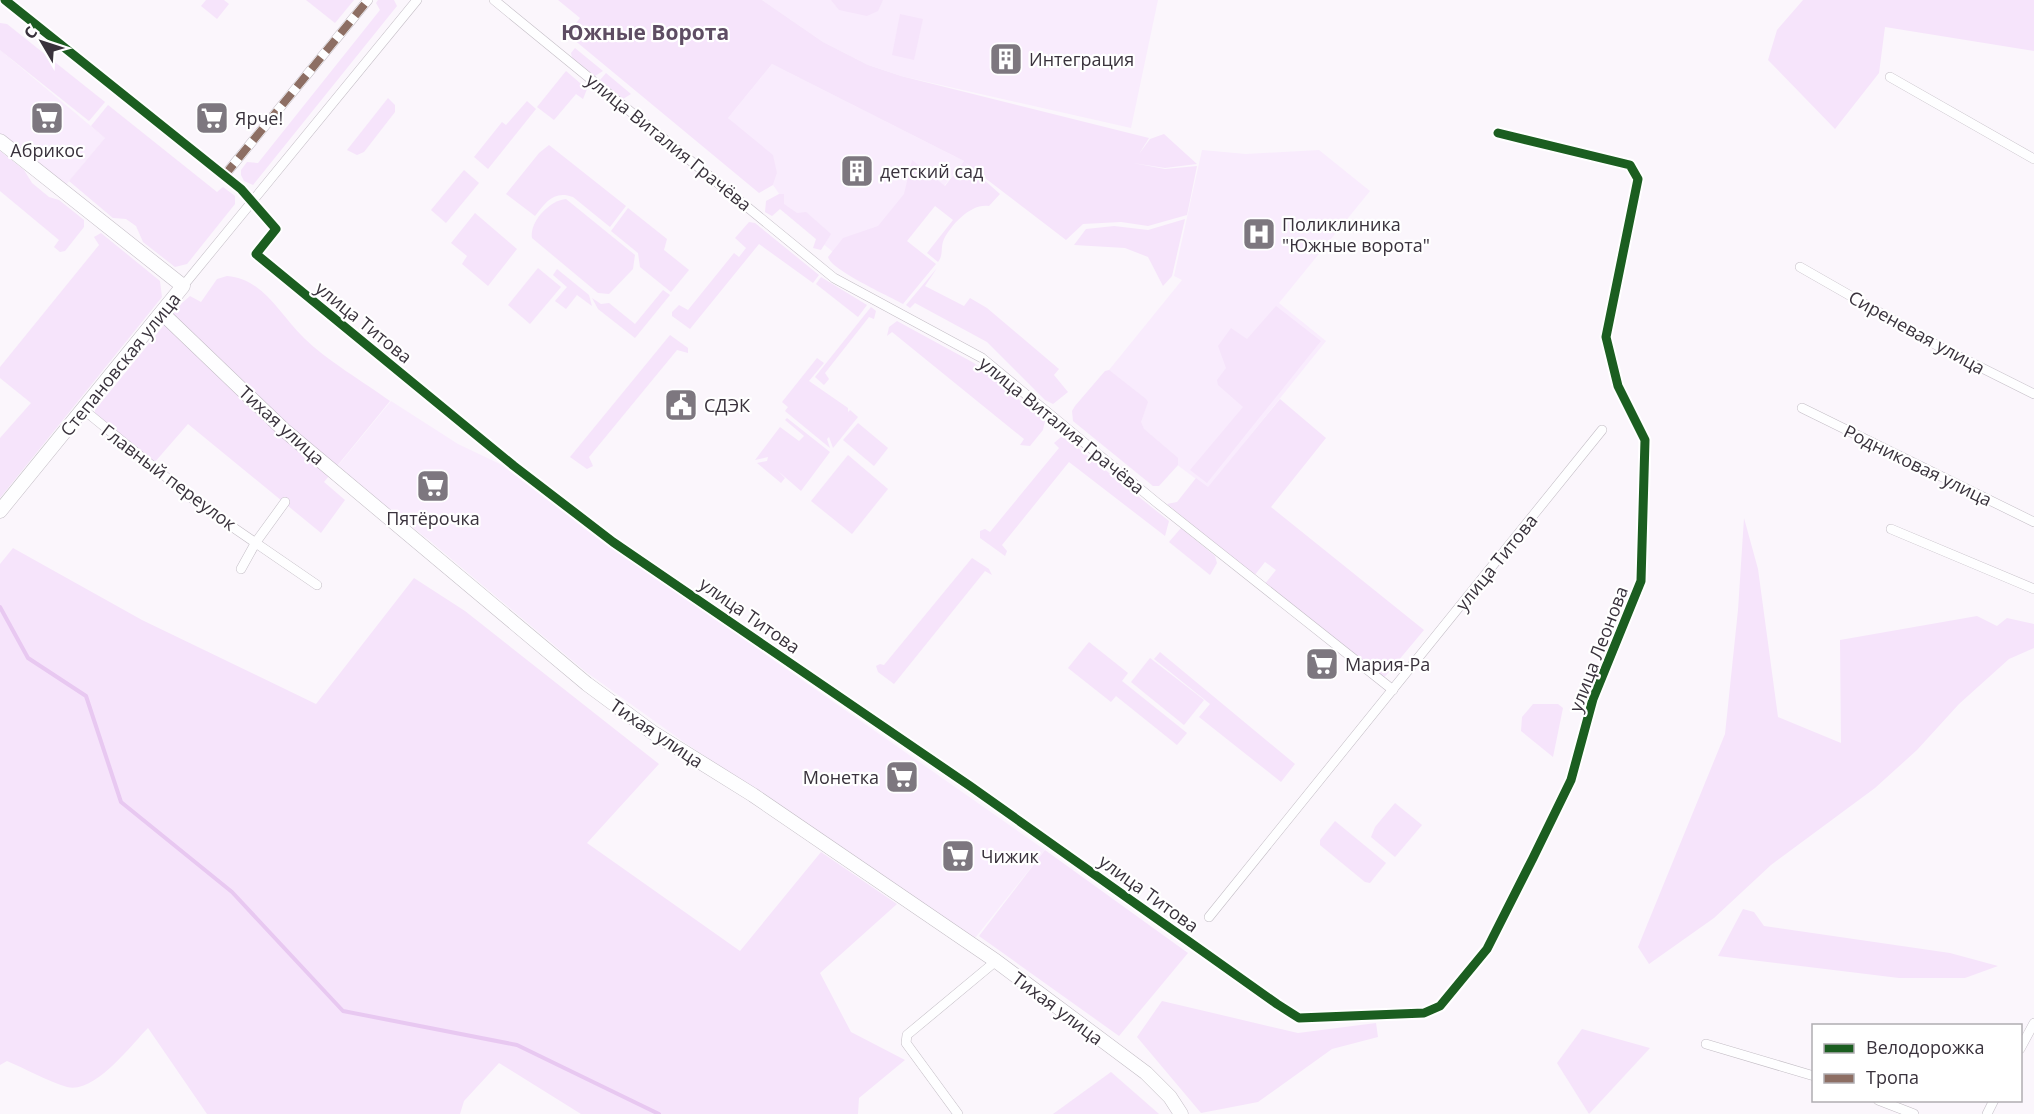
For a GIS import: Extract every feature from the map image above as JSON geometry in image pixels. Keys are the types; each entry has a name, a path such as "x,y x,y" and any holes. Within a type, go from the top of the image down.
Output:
{"street":[{"path":"5,0 224,176 252,202"},
{"path":"224,176 368,0"},
{"path":"183,286 417,0"},
{"name":"улица Виталия Грачёва","path":"494,0 834,278 982,358 1156,502 1393,690"},
{"path":"1890,77 2034,159"},
{"name":"улица Леонова","path":"1299,1018 1424,1013 1440,1006 1487,949 1571,780 1593,699 1641,581 1645,440 1618,386 1606,337 1638,179 1630,165 1498,133"},
{"name":"Степановская улица","path":"0,141 183,286 0,510"},
{"name":"улица Титова","path":"252,202 276,229 256,254 514,466 613,542 970,786 1299,1018"},
{"name":"Сиреневая улица","path":"1800,267 1940,347 2034,394"},
{"name":"Тихая улица","path":"162,313 285,430 588,684 652,732 753,795 996,961 1146,1073 1170,1097 1181,1114"},
{"name":"Родниковая улица","path":"1802,408 2034,522"},
{"name":"Главный переулок","path":"84,410 199,504 317,585"},
{"name":"улица Титова","path":"1209,917 1602,430"},
{"path":"242,569 256,542 285,502"},
{"path":"1891,529 2034,589"},
{"path":"958,1114 906,1043 907,1035 996,961"},
{"path":"2022,1045 2034,1023"},
{"path":"1706,1044 1812,1075"},
{"path":"1881,1102 1914,1114"}],"shaded area":[{"path":"206,0 224,0 229,4 217,19 201,6"},
{"path":"306,0 354,0 335,23"},
{"path":"378,0 394,0 397,6 253,185 244,181 241,170 247,162 258,163 380,10 376,3"},
{"path":"558,0 762,0 823,42 868,65 901,76 1149,138 1139,154 1150,139 1164,134 1197,164 1165,168 1133,163 1165,169 1197,166 1187,215 1148,226 1121,222 1083,224 1066,240 964,162 1000,194 989,206 969,211 957,221 944,239 938,262 927,253 953,220 935,206 907,241 936,264 903,304 839,269 828,257 843,238 878,226 904,194 912,160 945,186 964,161 772,64 728,118 773,155 777,173 773,185 759,193 567,34 580,18"},
{"path":"762,0 1158,0 1131,128 901,76 868,65 823,42"},
{"path":"831,0 883,0 878,11 867,16 839,10"},
{"path":"1803,0 2034,0 2034,51 1885,27 1879,73 1835,129 1768,60 1777,30"},
{"path":"900,14 923,19 914,60 892,55"},
{"path":"0,23 7,24 105,102 89,121 0,50"},
{"path":"575,48 603,71 595,76 572,58 571,53"},
{"path":"0,50 105,138 65,186 0,135"},
{"path":"772,64 964,161 868,281 774,203 780,195 773,185 777,173 728,118"},
{"path":"566,71 587,89 583,99 576,94 554,120 537,107"},
{"path":"606,73 631,94 623,99 600,80"},
{"path":"388,98 395,105 395,112 364,152 357,155 347,150"},
{"path":"527,101 536,109 488,169 474,157 502,122 506,125"},
{"path":"108,105 217,192 223,187 235,196 235,204 187,264 175,267 143,242 136,226 126,219 113,218 69,181 105,138 91,126"},
{"path":"549,145 626,206 610,227 573,197 556,196 547,202 535,216 506,194 539,153"},
{"path":"1202,150 1246,154 1319,150 1370,191 1279,303 1326,341 1208,488 1176,464 1079,407 1182,280 1174,276"},
{"path":"0,151 24,170 32,183 49,197 59,200 84,220 84,227 65,251 60,252 54,247 59,240 0,191"},
{"path":"464,170 479,183 446,223 431,210"},
{"path":"779,194 784,194 784,204 797,213 806,212 831,234 821,250 813,248 816,239 780,209 772,216 765,212 766,201"},
{"path":"566,199 635,255 633,269 609,294 598,293 532,238 534,225 542,213 554,203"},
{"path":"628,208 667,239 664,250 689,270 671,292 640,267 638,253 611,231"},
{"path":"475,213 517,249 488,286 462,264 467,256 451,243"},
{"path":"1185,219 1172,276 1163,286 1148,257 1125,248 1074,245 1086,229 1114,226 1148,230"},
{"path":"749,222 755,223 819,275 813,283 759,244 690,329 672,316 672,312 679,305 688,310 734,253 739,257 746,248 735,238"},
{"path":"101,233 160,281 162,297 0,498 0,438 31,403 0,378 0,367 99,245 94,237"},
{"path":"538,268 561,287 530,324 508,305"},
{"path":"937,268 925,286 964,306 970,298 987,308 1059,369 1054,375 1068,392 1053,404 1045,400 987,342 915,303 910,308 906,305"},
{"path":"557,269 589,295 592,306 577,295 566,309 555,301 567,287 553,275"},
{"path":"227,276 240,279 261,291 313,346 390,401 324,482 345,500 321,533 188,424 154,463 95,418 95,410 182,303 190,296 201,302 217,279"},
{"path":"821,277 867,305 858,317 816,284"},
{"path":"663,290 670,295 635,338 598,309 592,298 601,304 609,303 635,324"},
{"path":"1276,306 1321,341 1207,483 1190,470 1243,407 1218,385 1217,380 1226,368 1218,346 1231,328 1247,339"},
{"path":"871,307 876,311 874,319 869,317 825,373 829,379 824,385 815,377"},
{"path":"897,321 974,363 1045,421 1043,430 1030,446 1020,445 1024,439 892,332 887,336 889,327"},
{"path":"670,335 688,348 688,353 677,350 589,457 593,466 587,469 570,457"},
{"path":"817,358 824,363 809,381 848,408 848,412 850,410 858,417 833,448 829,437 827,439 830,448 785,411 788,407 782,402"},
{"path":"1109,370 1146,399 1148,402 1141,422 1144,429 1178,458 1178,465 1159,486 1153,486 1073,421 1072,411 1075,406 1105,371"},
{"path":"1280,399 1326,438 1271,507 1424,630 1383,679 1264,585 1276,570 1265,562 1254,576 1167,504 1177,502 1196,478 1208,487"},
{"path":"391,401 458,444 500,464 705,612 1045,850 975,938 681,740 586,672 430,541 336,468"},
{"path":"787,418 830,452 801,491 778,471 785,478 781,483 757,463 767,461 768,457 755,460 780,427 799,441 804,436 785,420"},
{"path":"858,423 888,448 874,466 843,440"},
{"path":"1061,437 1068,440 1169,521 1165,536 1069,462 1002,545 1007,551 1005,556 980,538 980,531 985,529 990,532 1059,448 1054,443"},
{"path":"848,455 888,489 852,534 811,501"},
{"path":"1744,518 1758,569 1778,717 1841,743 1840,640 1977,616 1997,626 2007,618 2034,624 2034,648 2009,659 1959,704 1917,750 1875,788 1771,865 1714,918 1649,964 1638,947 1725,734 1738,610"},
{"path":"1181,528 1215,556 1217,563 1210,575 1169,542"},
{"path":"13,548 142,620 316,704 414,578 465,611 659,764 587,843 740,951 821,852 897,904 820,973 851,1032 905,1060 859,1098 858,1114 581,1114 499,1063 464,1101 460,1114 207,1114 148,1028 112,1067 89,1083 78,1087 67,1087 7,1061 0,1065 0,564"},
{"path":"972,558 989,569 992,575 985,571 894,684 878,672 876,666 884,665"},
{"path":"1089,642 1128,673 1122,681 1187,733 1177,745 1116,696 1111,702 1068,668"},
{"path":"1160,652 1295,764 1281,782 1199,717 1210,704 1154,659"},
{"path":"1150,658 1204,700 1184,725 1131,682"},
{"path":"1533,704 1558,704 1563,708 1553,757 1521,731 1522,717"},
{"path":"1395,803 1422,825 1395,857 1371,837 1375,827"},
{"path":"1335,821 1386,863 1370,883 1365,882 1320,845 1320,840"},
{"path":"1045,850 1188,953 1119,1036 979,936"},
{"path":"1743,909 1754,912 1764,926 1950,953 1998,966 1965,978 1899,978 1718,956"},
{"path":"1162,1001 1298,1033 1376,1023 1378,1037 1332,1049 1258,1102 1201,1113 1137,1037"},
{"path":"1582,1029 1650,1048 1589,1114 1557,1063"},
{"path":"1111,1072 1159,1114 1053,1114"}],"waterway":[{"path":"0,607 28,658 86,696 121,802 232,892 343,1011 517,1045 659,1114"}],"marked path":[{"path":"224,176 368,0"}],"cycle path":[{"path":"5,0 241,189 276,229 256,254 514,466 613,542 970,786 1299,1018 1424,1013 1440,1006 1487,949 1571,780 1593,699 1641,581 1645,440 1618,386 1606,337 1638,179 1630,165 1498,133"}],"place":[{"name":"Интеграция","path":"1006,59"},
{"name":"Абрикос","path":"47,118"},
{"name":"Ярче!","path":"212,118"},
{"name":"детский сад","path":"857,171"},
{"name":"Поликлиника \"Южные ворота\"","path":"1259,234"},
{"name":"СДЭК","path":"681,405"},
{"name":"Пятёрочка","path":"433,486"},
{"name":"Мария-Ра","path":"1322,664"},
{"name":"Монетка","path":"902,777"},
{"name":"Чижик","path":"958,856"}],"district":[{"name":"Южные Ворота","path":"645,32"}]}
